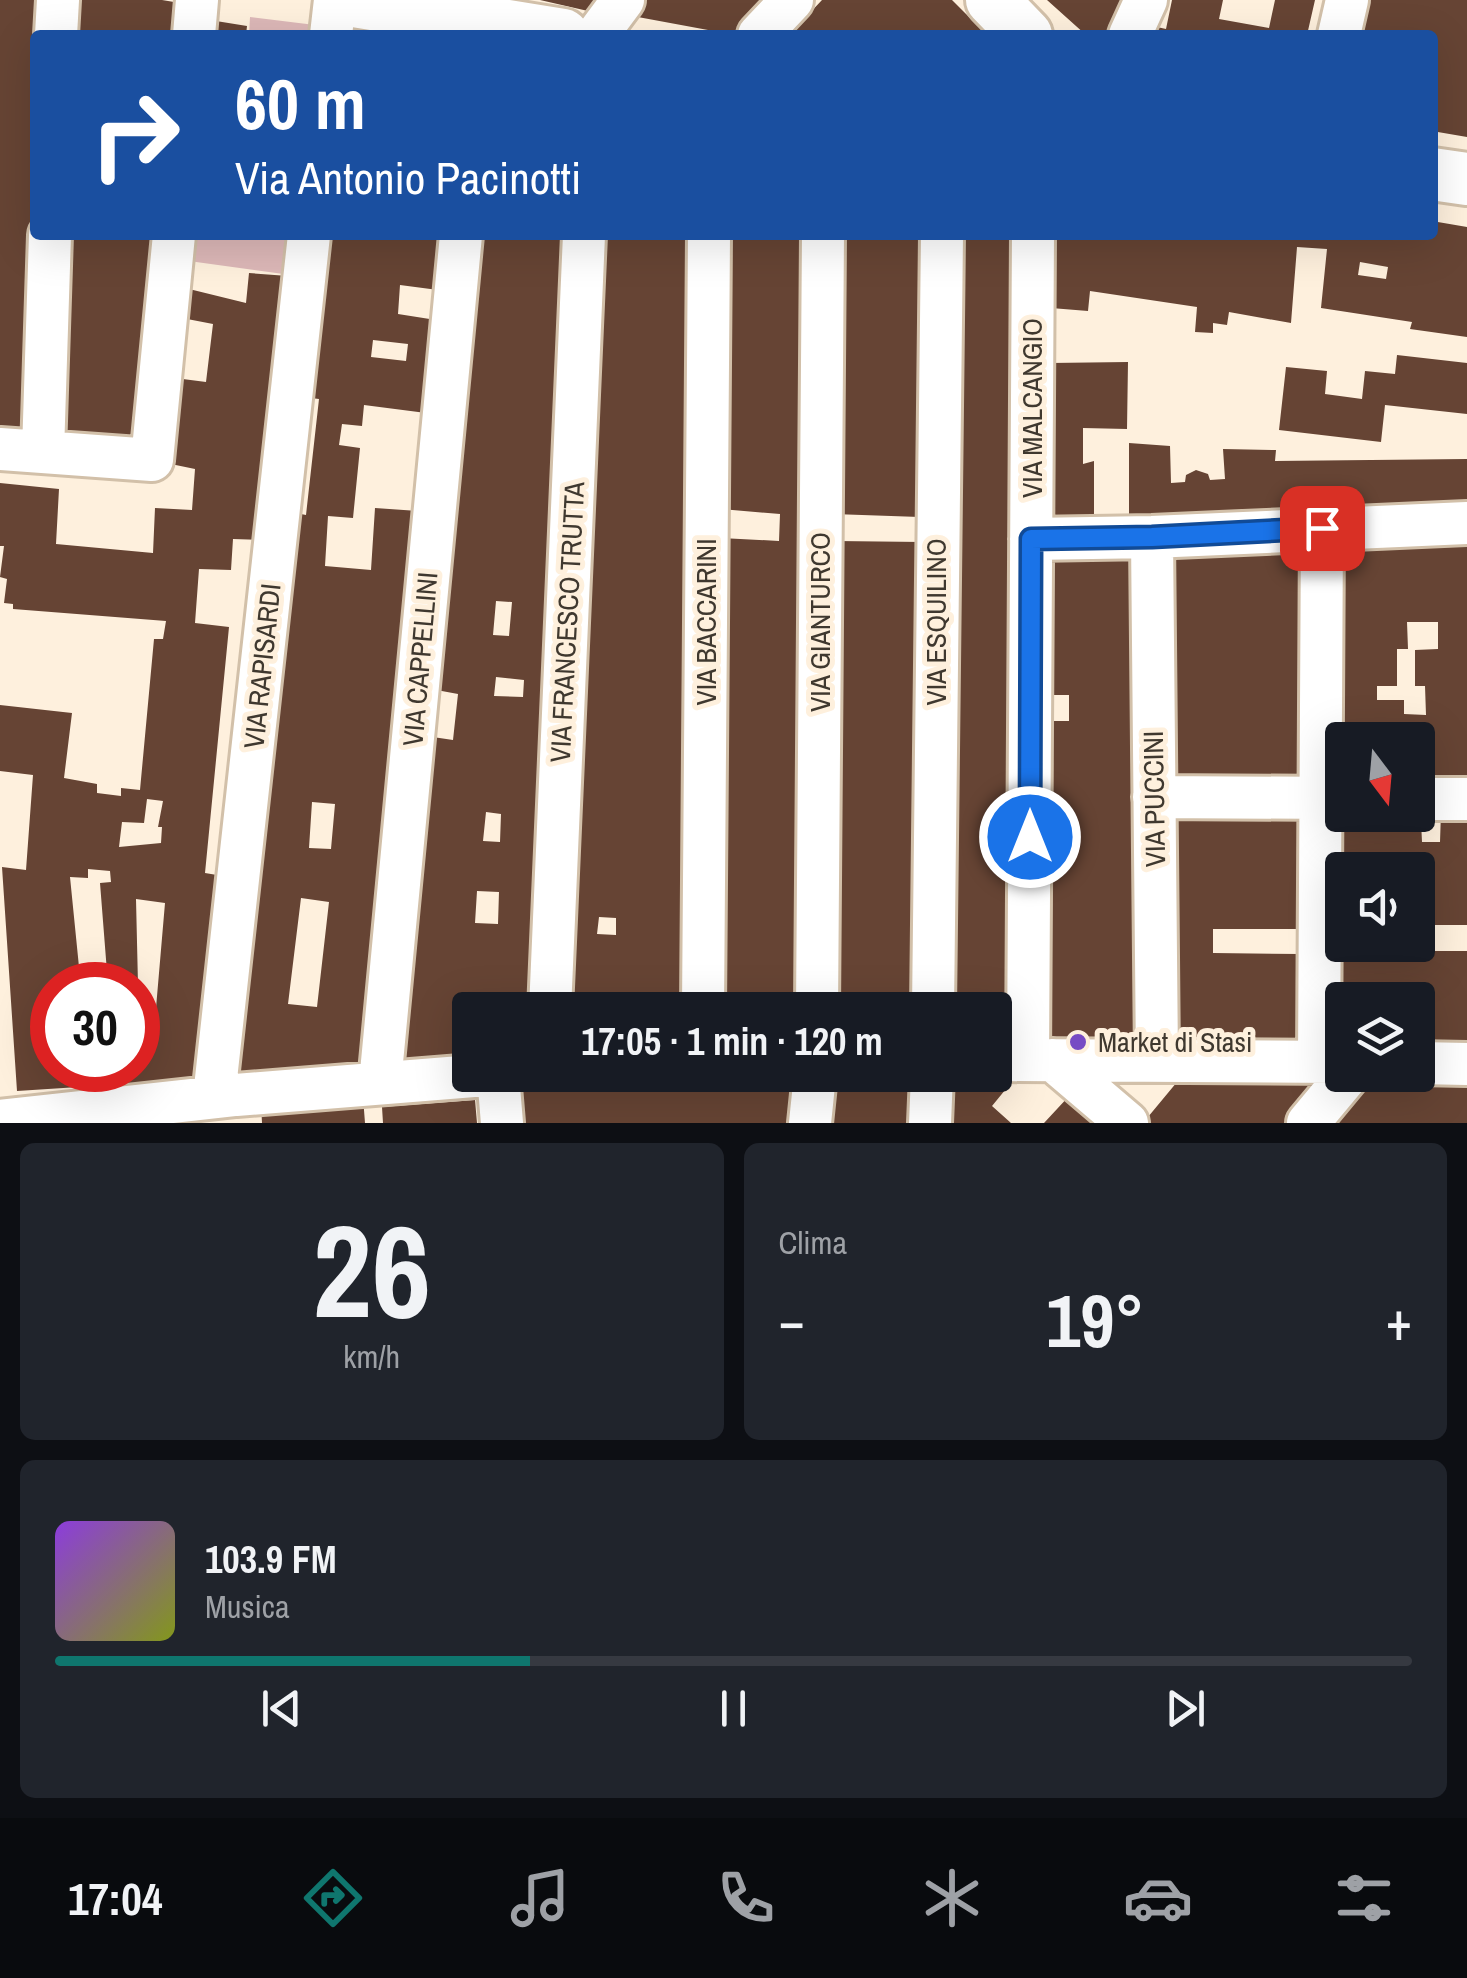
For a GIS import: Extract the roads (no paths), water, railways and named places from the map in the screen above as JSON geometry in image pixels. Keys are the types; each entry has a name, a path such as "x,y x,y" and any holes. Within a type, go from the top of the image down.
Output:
{"street":[{"path":"56,30 58,0"},
{"path":"194,30 197,0"},
{"path":"332,30 335,0"},
{"path":"348,0 534,30"},
{"path":"600,30 623,0"},
{"path":"764,30 792,0"},
{"path":"992,0 1021,30"},
{"path":"1132,30 1146,0"},
{"path":"1341,30 1346,0"},
{"path":"1438,175 1467,179"},
{"path":"43,452 50,240"},
{"path":"0,449 152,460 174,240"},
{"name":"VIA RAPISARDI","path":"230,1105 309,240"},
{"name":"VIA CAPPELLINI","path":"380,1084 460,240"},
{"name":"VIA FRANCESCO TRUTTA","path":"551,992 584,240"},
{"name":"VIA BACCARINI","path":"703,992 709,240"},
{"name":"VIA GIANTURCO","path":"817,992 823,240"},
{"name":"VIA ESQUILINO","path":"934,992 942,240"},
{"name":"VIA MALCANGIO","path":"1025,1060 1033,240"},
{"path":"1031,539 1467,522"},
{"path":"1322,528 1328,722"},
{"name":"VIA PUCCINI","path":"1152,537 1157,1061"},
{"path":"1154,797 1325,798"},
{"path":"1435,798 1467,799"},
{"path":"1332,832 1334,982"},
{"path":"1025,1060 1325,1066"},
{"path":"1025,1060 1127,1123"},
{"path":"1435,1063 1467,1064"},
{"path":"0,1121 230,1105 452,1078"},
{"path":"1308,1123 1325,1088"},
{"path":"499,1092 502,1123"},
{"path":"810,1123 813,1092"},
{"path":"930,1123 931,1092"}],"place":[{"name":"Market di Stasi","path":"1078,1042"}]}
